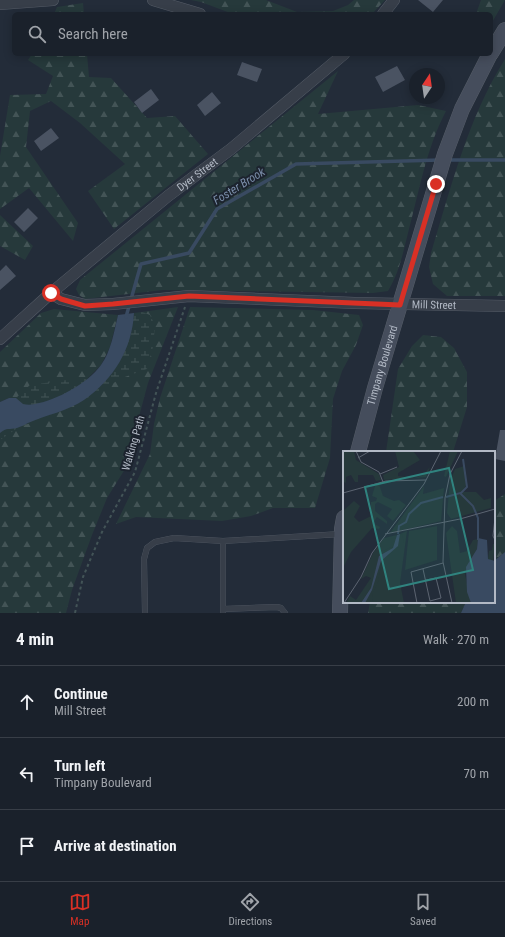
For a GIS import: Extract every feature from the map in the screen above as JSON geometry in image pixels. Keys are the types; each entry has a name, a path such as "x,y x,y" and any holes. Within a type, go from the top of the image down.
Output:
{"main road":[{"name":"Timpany Boulevard","path":"493,50 505,30"},
{"name":"Timpany Boulevard","path":"358,451 442,161 462,109 489,56"},
{"path":"340,613 343,526"}],"street":[{"path":"0,4 53,0"},
{"path":"153,0 193,12"},
{"path":"385,12 394,0"},
{"name":"Dyer Street","path":"51,293 168,196 231,149 342,56"},
{"path":"0,340 51,293"},
{"name":"Mill Street","path":"51,293 61,299 85,306 189,296 400,305 505,306"}],"lane":[{"path":"145,613 144,559 145,553 151,545 174,538 223,541 342,534"},
{"path":"223,541 223,611 277,607 281,608 285,613"}],"path":[{"name":"Walking Path","path":"75,613 83,577 99,539 135,472 156,393 189,296"}],"green space":[{"path":"191,0 266,0 297,12 228,12 201,2"},
{"path":"354,0 385,0 374,12 297,12 333,11 348,5"},
{"path":"481,0 505,0 493,21 493,12 477,12"},
{"path":"83,3 84,12 55,12 57,7"},
{"path":"31,56 87,56 89,77 111,78 147,118 175,116 208,154 114,229 88,191 125,164 80,123 51,101 30,111 26,147 78,223 73,241 29,188 0,209 0,156 10,95 46,94 53,76 28,60"},
{"path":"505,59 505,296 447,296 433,284 429,267 431,253 453,178 471,129 492,82"},
{"path":"338,71 318,114 418,105 446,111 428,155 400,263 388,291 373,293 163,290 85,299 79,295 76,289 80,280"},
{"path":"0,215 33,246 25,260 0,246"},
{"path":"178,307 148,383 125,469 107,498 72,590 66,613 0,613 0,433 84,400 134,322 134,313"},
{"path":"190,307 313,310 359,315 363,325 356,345 342,371 333,399 330,458 315,508 273,508 251,516 222,521 136,517 116,524 150,454 154,424 160,398"},
{"path":"54,309 118,315 110,347 101,365 78,386 48,400 9,398 0,402 0,352 41,313"},
{"path":"142,312 150,315 155,325 153,347 147,369 122,378 84,400 16,429 0,440 0,408 16,398 30,385 86,379 103,371 125,319"},
{"path":"423,335 441,337 454,348 467,372 467,407 453,451 386,451 398,369 412,346"},
{"path":"505,494 505,552 495,560 495,500"},
{"path":"370,603 466,603 461,613 368,613"}],"water":[{"path":"134,313 130,339 120,362 95,392 78,404 17,428 4,430 0,433 0,402 9,398 16,398 23,404 35,404 53,399 71,390 88,378 101,365 112,341 118,315"},
{"path":"505,552 505,613 461,613 466,603 495,603 495,560"}],"building":[{"path":"418,0 443,0 433,12"},
{"path":"242,62 262,69 257,82 237,75"},
{"path":"397,66 405,80 383,92 375,77"},
{"path":"151,89 159,100 142,113 134,102"},
{"path":"212,92 221,103 205,116 197,105"},
{"path":"51,128 59,138 41,151 34,141"},
{"path":"28,208 38,218 24,232 14,222"},
{"path":"6,265 16,276 0,290 0,271"},
{"path":"500,430 505,430 505,461 495,459"}],"waterway":[{"name":"Foster Brook","path":"126,317 141,264 189,253 217,209 296,164 440,160"},
{"name":"Foster Brook","path":"446,160 505,160"}],"route":[{"path":"51,293 61,299 85,306 189,296 400,305 436,184"}]}
